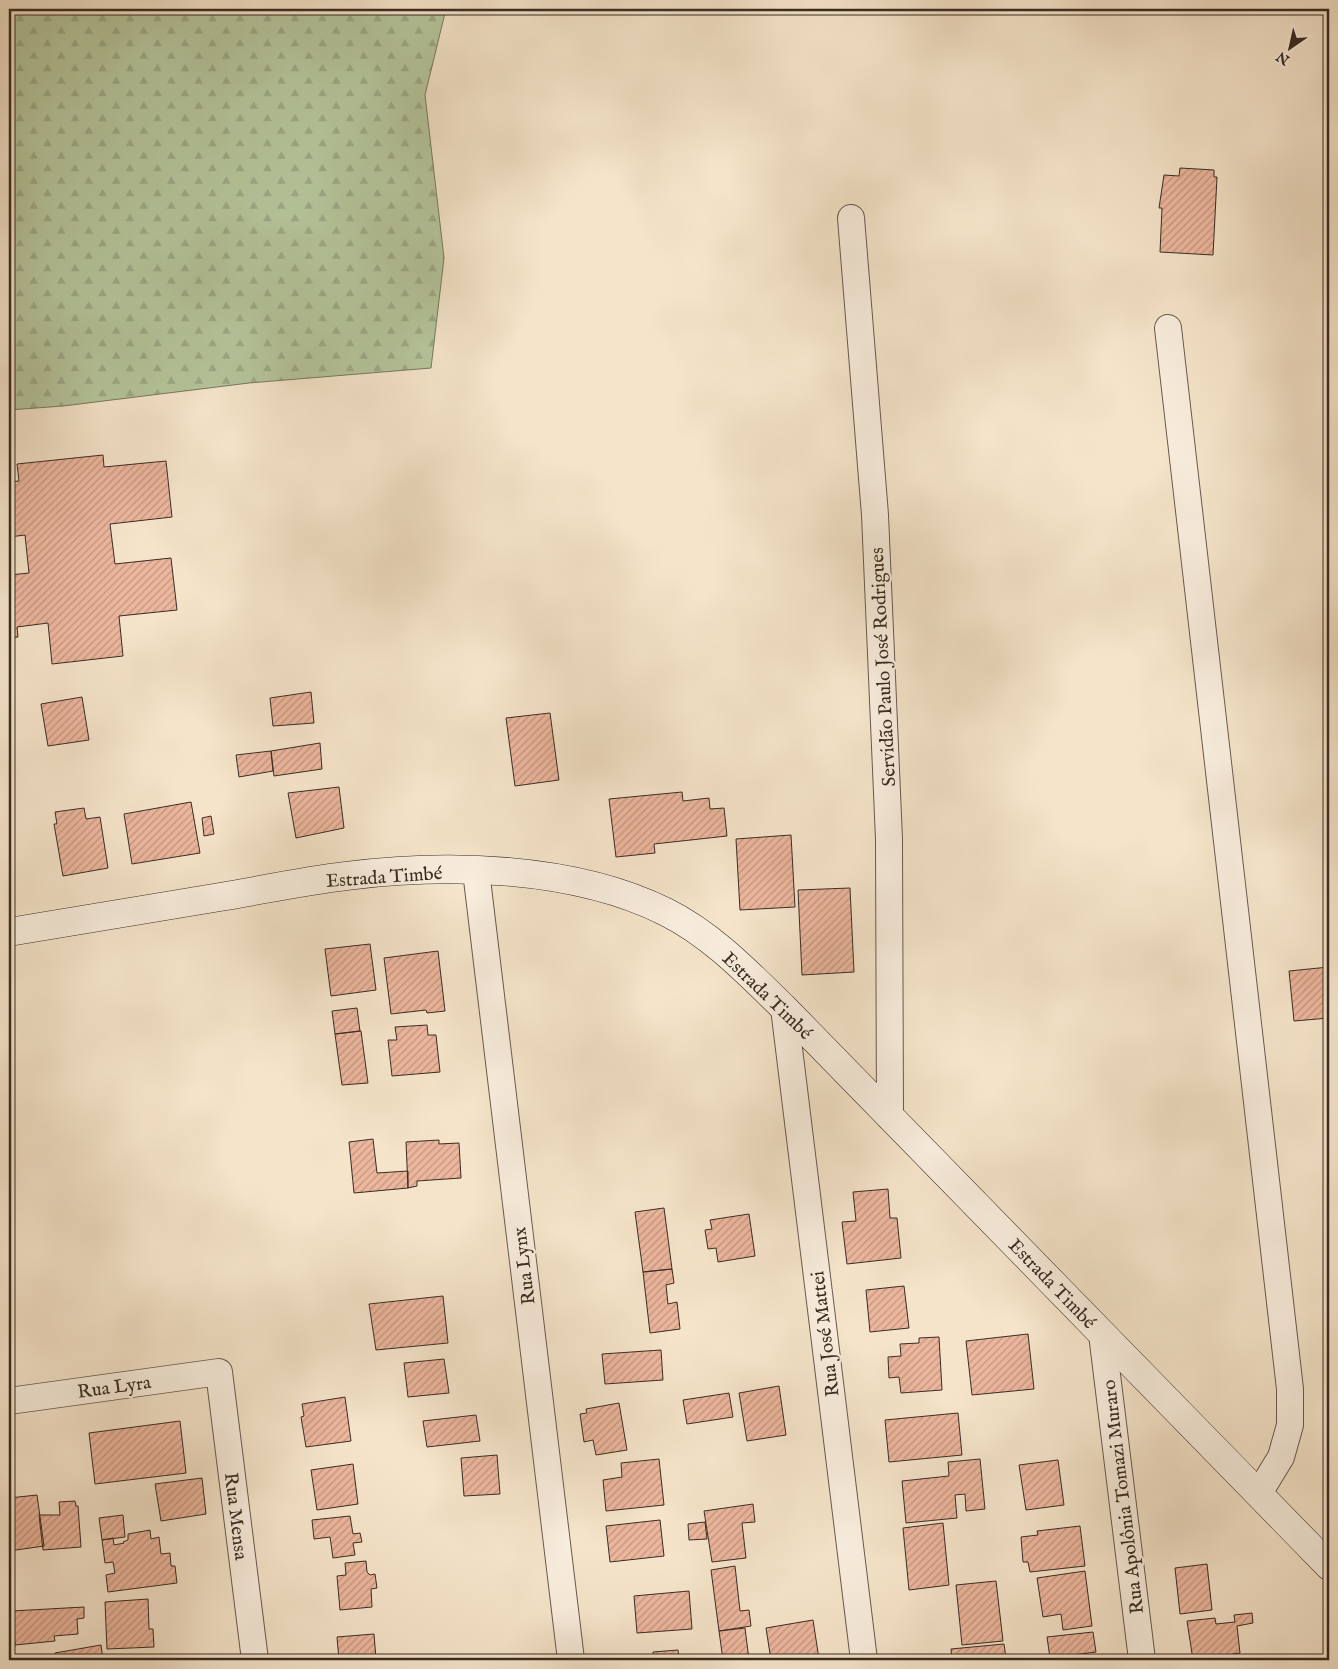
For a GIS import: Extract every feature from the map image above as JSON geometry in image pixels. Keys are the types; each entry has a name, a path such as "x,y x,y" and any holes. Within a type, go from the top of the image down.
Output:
{"street":[{"name":"Servidão Paulo José Rodrigues","path":"851,218 875,516 890,839 890,1116"},
{"path":"1168,328 1290,1389 1290,1425 1281,1457 1259,1493"},
{"name":"Estrada Timbé","path":"9,932 347,876 414,871 476,871 560,879 595,886 638,900 668,913 730,956 784,1008 1329,1566"},
{"name":"Rua Lynx","path":"476,871 571,1660"},
{"name":"Rua José Mattei","path":"784,1008 864,1660"},
{"name":"Rua Apolônia Tomazi Muraro","path":"1102,1334 1142,1660"},
{"name":"Rua Lyra","path":"9,1401 219,1372"},
{"name":"Rua Mensa","path":"219,1372 256,1660"}],"green space":[{"path":"9,9 446,9 425,95 444,258 431,368 249,383 63,406 9,410"}],"building":[{"path":"1180,168 1214,170 1214,177 1217,177 1213,255 1160,252 1162,208 1159,208 1164,175 1179,176"},
{"path":"103,455 104,467 166,461 172,517 110,524 115,564 171,558 177,610 119,616 123,656 52,664 48,623 17,627 18,637 9,638 9,575 29,573 25,535 9,537 9,482 19,481 17,464"},
{"path":"311,692 314,723 273,726 270,698"},
{"path":"82,697 89,740 48,746 41,704"},
{"path":"550,713 559,780 515,786 506,718"},
{"path":"320,743 322,769 274,776 271,751"},
{"path":"271,751 273,771 239,777 236,755"},
{"path":"339,787 344,828 296,838 288,793"},
{"path":"682,792 683,801 709,798 710,809 724,808 727,836 654,844 655,853 616,857 609,799"},
{"path":"191,802 200,853 132,864 124,814"},
{"path":"84,808 86,819 100,817 108,868 63,876 54,824 57,824 55,812"},
{"path":"211,816 214,834 204,836 202,818"},
{"path":"791,835 795,907 740,910 736,839"},
{"path":"850,888 854,972 802,975 798,890"},
{"path":"370,944 376,990 331,996 325,949"},
{"path":"438,951 445,1011 427,1013 426,1010 391,1014 384,958"},
{"path":"1329,967 1329,1018 1294,1021 1289,971"},
{"path":"357,1008 360,1031 335,1034 332,1011"},
{"path":"427,1025 428,1035 436,1035 440,1072 392,1076 388,1040 397,1040 395,1027"},
{"path":"361,1031 368,1083 342,1085 335,1034"},
{"path":"373,1139 377,1173 408,1171 408,1188 354,1193 349,1142"},
{"path":"439,1140 439,1144 459,1143 461,1178 417,1181 417,1186 408,1188 406,1142"},
{"path":"888,1189 890,1218 897,1218 901,1258 847,1264 842,1222 856,1221 853,1192"},
{"path":"664,1208 672,1269 643,1272 635,1212"},
{"path":"749,1214 755,1256 718,1262 716,1248 708,1249 705,1230 712,1229 710,1220"},
{"path":"672,1269 674,1283 666,1285 668,1304 677,1302 680,1329 650,1333 643,1272"},
{"path":"904,1286 909,1328 870,1332 866,1290"},
{"path":"443,1296 448,1343 376,1350 369,1304"},
{"path":"1028,1334 1034,1389 972,1395 966,1341"},
{"path":"939,1337 942,1390 901,1393 899,1377 889,1378 888,1357 901,1356 900,1344 919,1343 919,1338"},
{"path":"661,1350 663,1380 605,1384 602,1354"},
{"path":"444,1359 449,1393 408,1397 404,1363"},
{"path":"779,1386 786,1435 747,1441 739,1393"},
{"path":"729,1393 733,1417 687,1424 683,1400"},
{"path":"345,1397 351,1441 306,1447 301,1417 304,1416 302,1404"},
{"path":"619,1403 627,1450 596,1455 593,1440 584,1442 580,1414 587,1413 586,1409"},
{"path":"958,1413 962,1455 889,1462 885,1420"},
{"path":"476,1415 480,1441 427,1447 423,1421"},
{"path":"180,1421 186,1473 95,1484 89,1433"},
{"path":"497,1455 500,1494 464,1496 461,1458"},
{"path":"659,1459 664,1505 606,1511 603,1480 622,1477 621,1463"},
{"path":"980,1459 985,1509 966,1511 965,1494 955,1495 957,1518 906,1523 902,1481 949,1476 948,1462"},
{"path":"1058,1460 1064,1505 1026,1510 1019,1465"},
{"path":"353,1464 358,1504 317,1510 311,1470"},
{"path":"202,1478 206,1514 161,1521 155,1484"},
{"path":"37,1495 44,1546 9,1551 9,1498"},
{"path":"75,1501 76,1506 78,1506 81,1547 43,1550 39,1515 60,1515 59,1502"},
{"path":"753,1504 755,1522 742,1523 746,1558 712,1562 704,1511"},
{"path":"123,1515 125,1537 102,1540 99,1518"},
{"path":"350,1516 353,1534 360,1533 362,1542 353,1543 355,1555 333,1558 330,1537 314,1539 312,1520"},
{"path":"660,1520 664,1556 610,1562 606,1526"},
{"path":"705,1522 707,1539 689,1540 688,1524"},
{"path":"943,1523 949,1585 909,1590 903,1528"},
{"path":"1080,1526 1085,1566 1030,1572 1028,1562 1023,1562 1021,1537 1038,1535 1037,1531"},
{"path":"150,1530 151,1539 159,1537 161,1554 170,1553 171,1566 175,1566 177,1583 108,1592 106,1575 115,1573 113,1562 105,1563 102,1540 113,1538 114,1545 124,1543 128,1540 128,1534"},
{"path":"366,1561 367,1572 370,1575 375,1574 377,1588 371,1589 372,1607 340,1610 337,1576 346,1575 345,1563"},
{"path":"1207,1564 1212,1610 1180,1614 1175,1568"},
{"path":"735,1566 740,1611 749,1610 751,1626 719,1631 711,1570"},
{"path":"1085,1571 1092,1626 1063,1630 1061,1614 1043,1617 1037,1578"},
{"path":"996,1581 1003,1641 962,1645 956,1585"},
{"path":"689,1591 692,1629 637,1633 634,1596"},
{"path":"148,1599 149,1629 153,1629 154,1647 107,1649 105,1602"},
{"path":"84,1607 84,1618 77,1619 78,1634 54,1636 55,1641 15,1645 12,1611"},
{"path":"1252,1613 1253,1623 1237,1626 1240,1653 1193,1660 1187,1621 1215,1618 1216,1624 1235,1622 1234,1615"},
{"path":"813,1620 819,1659 771,1660 766,1628"},
{"path":"745,1628 749,1660 723,1660 719,1631"},
{"path":"1093,1632 1096,1652 1050,1658 1047,1637"},
{"path":"374,1634 376,1659 339,1660 337,1637"},
{"path":"1004,1644 1006,1658 995,1660 952,1660 951,1649"},
{"path":"101,1645 103,1660 56,1660 55,1653"},
{"path":"678,1650 679,1660 654,1660 653,1652"}]}
